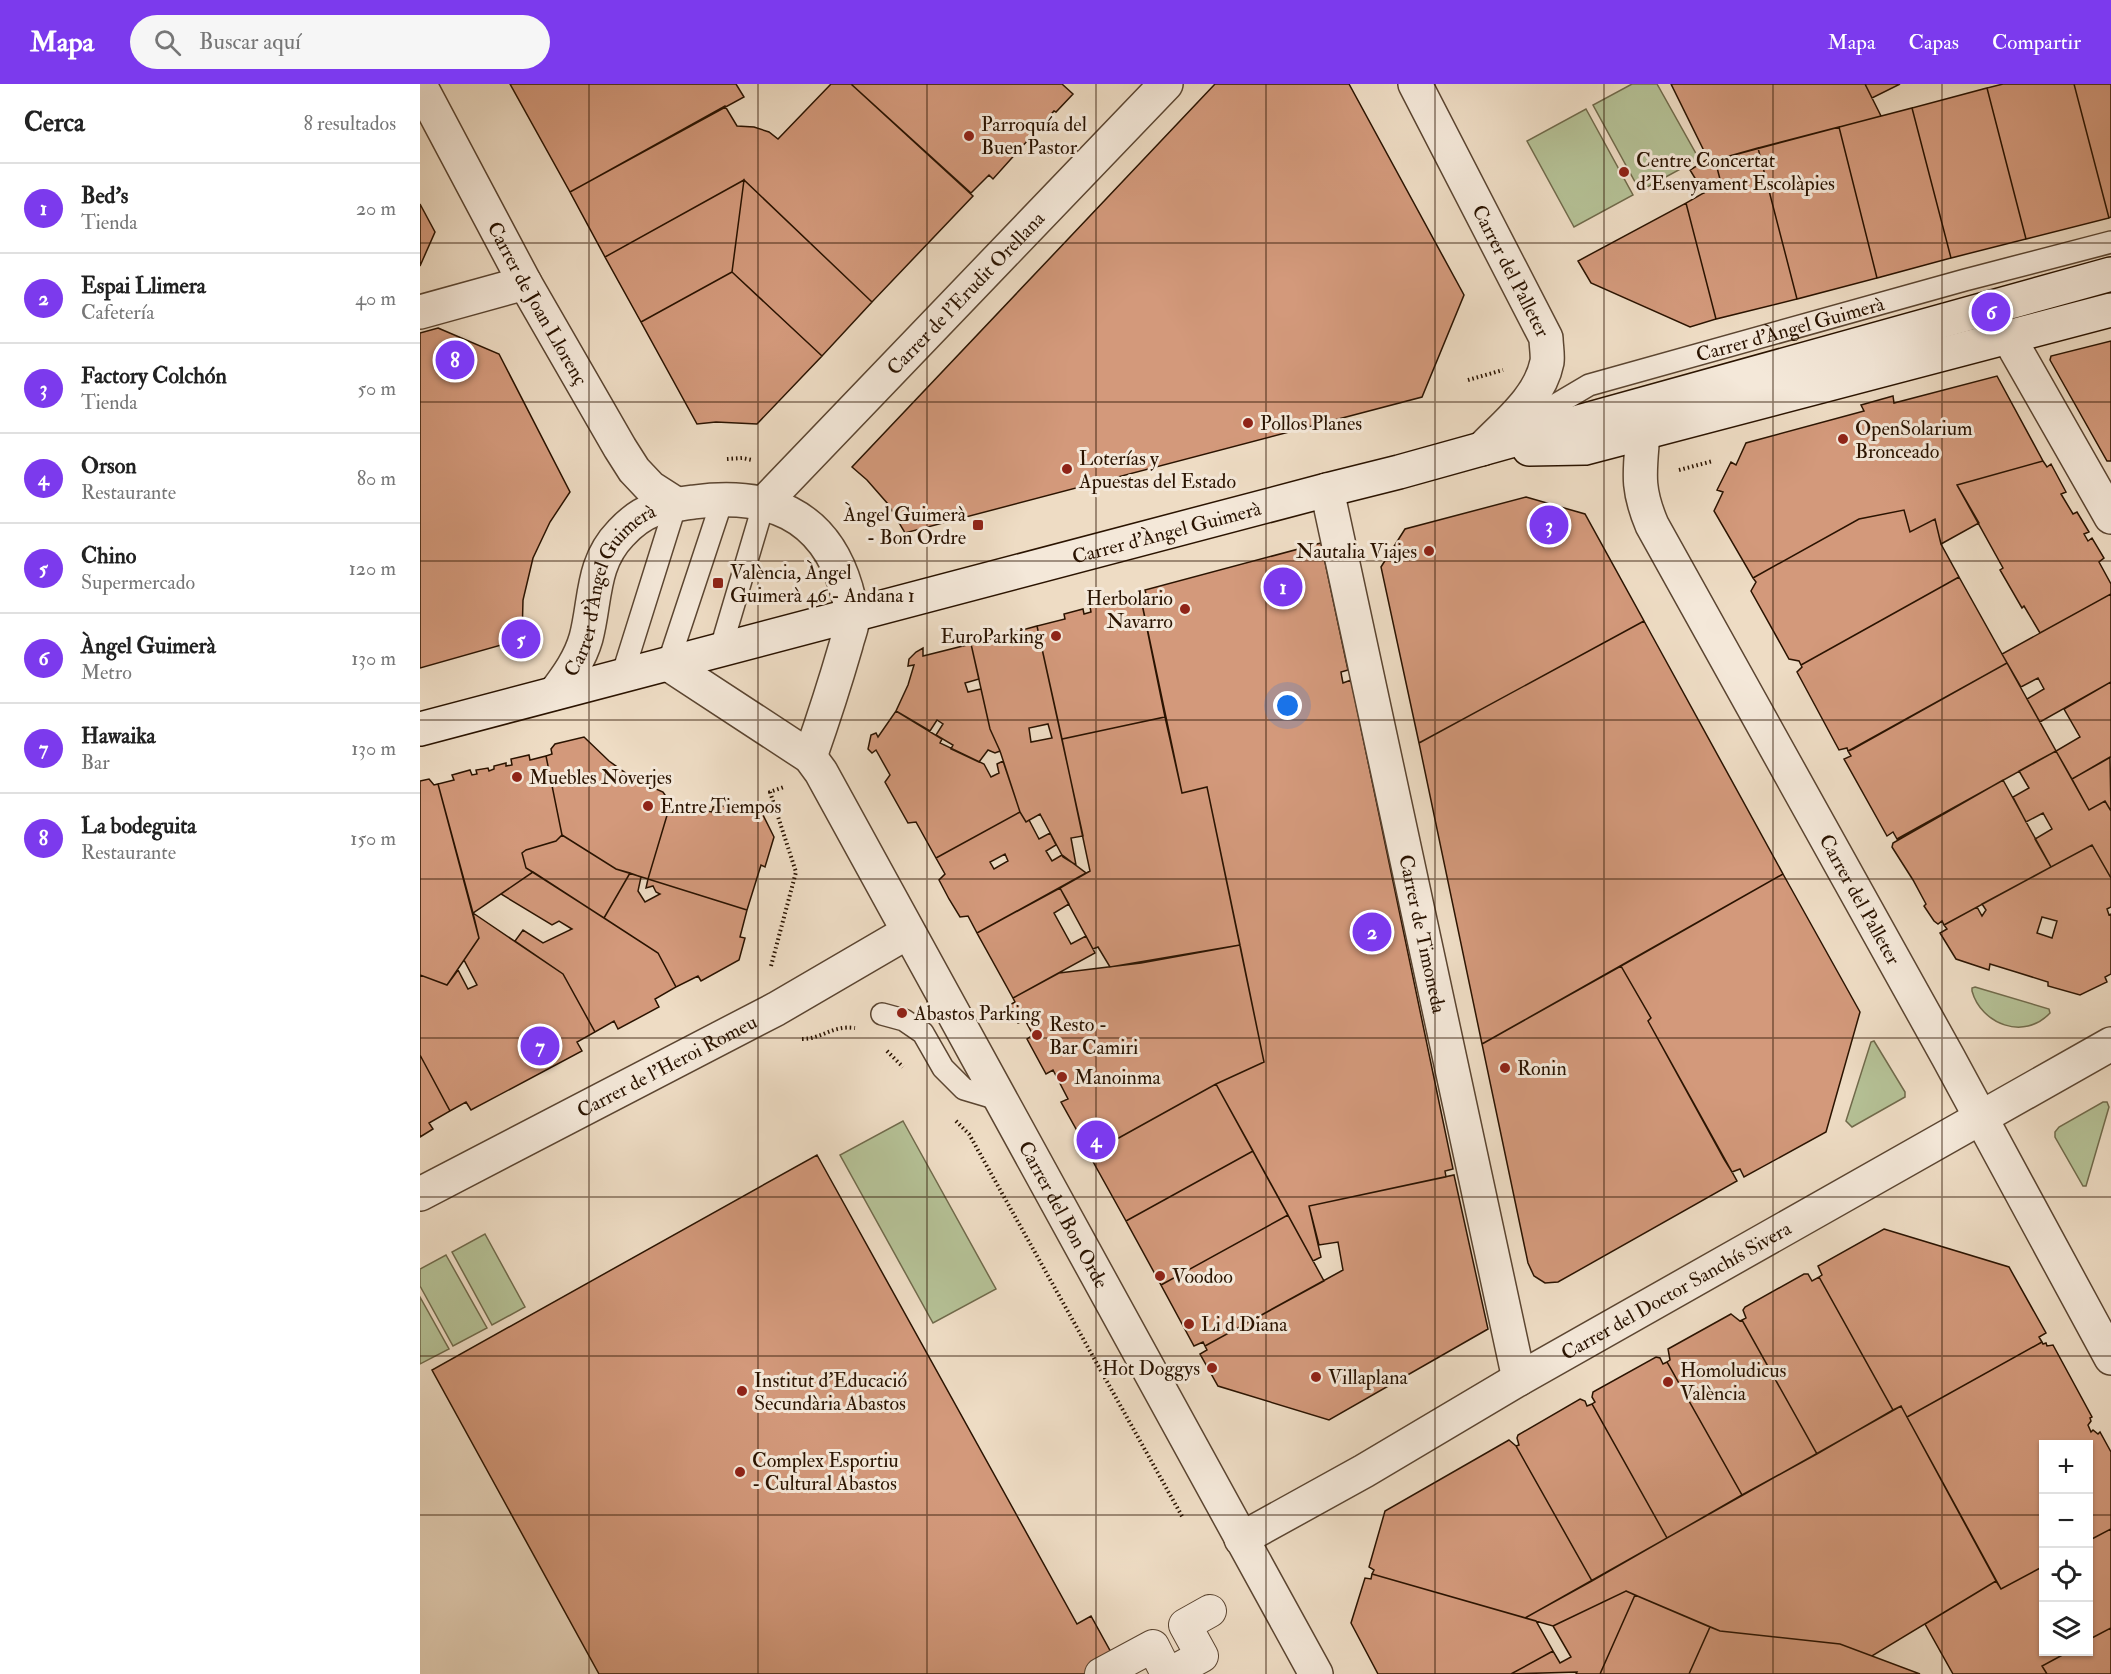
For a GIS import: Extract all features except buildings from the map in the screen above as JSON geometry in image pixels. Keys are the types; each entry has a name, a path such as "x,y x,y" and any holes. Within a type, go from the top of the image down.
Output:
{"street":[{"name":"Carrer de l’Erudit Orellana","path":"764,503 1166,84"},
{"name":"Carrer del Palleter","path":"1415,84 1546,338 1547,361 1538,383 1525,405 1482,449"},
{"name":"Carrer de Joan Llorenç","path":"420,85 525,283 634,470 651,488 676,504"},
{"name":"Carrer d'Àngel Guimerà","path":"420,729 1398,472 2111,274"},
{"path":"420,312 525,283"},
{"name":"Carrer d'Àngel Guimerà","path":"1482,449 1585,448 2111,310"},
{"path":"2009,338 2111,517"},
{"name":"Carrer del Palleter","path":"1643,433 1639,479 1643,503 1652,525 2111,1358"},
{"name":"Carrer de Timoneda","path":"1327,490 1519,1379"},
{"name":"Carrer d'Àngel Guimerà","path":"555,693 579,657 601,562 621,533 648,510 723,498 764,503 786,510 816,532 840,568 854,616"},
{"path":"668,664 810,757 836,682 854,616"},
{"name":"Carrer del Bon Orde","path":"810,757 828,785 1316,1674"},
{"name":"Carrer de l'Heroi Romeu","path":"420,1194 777,1009 908,932"},
{"name":"Carrer del Doctor Sanchís Sivera","path":"1241,1539 2111,1044"},
{"path":"1101,1674 1153,1646 1168,1674 1202,1656 1197,1618"}],"lane":[{"name":"Carrer d'Àngel Guimerà","path":"1482,449 1589,385 1965,280 2111,242"},
{"path":"668,664 723,498"},
{"path":"720,651 764,503"},
{"name":"Carrer d'Àngel Guimerà","path":"622,676 676,504"},
{"path":"882,1014 904,1020 923,1033 942,1068 964,1089 1000,1100"}],"path":[{"path":"1468,380 1506,369"},
{"path":"1672,472 1713,462"},
{"path":"768,975 796,872 770,792 790,785"},
{"path":"795,1039 806,1040 845,1026 858,1028"},
{"path":"886,1049 910,1074"},
{"path":"952,1117 969,1134 1183,1518"}],"green space":[{"path":"1632,84 1657,84 1699,159 1640,191 1593,105"},
{"path":"1586,109 1633,195 1574,227 1527,141"},
{"path":"1975,987 2049,1009 2050,1013 2040,1021 2028,1026 2005,1025 1984,1012 1972,991"},
{"path":"1874,1041 1905,1092 1905,1097 1852,1127 1846,1121 1871,1042"},
{"path":"2103,1102 2107,1102 2109,1107 2086,1186 2083,1186 2055,1137 2055,1132 2059,1127"},
{"path":"903,1121 996,1289 933,1323 840,1155"},
{"path":"485,1234 525,1307 492,1325 452,1252"},
{"path":"446,1255 487,1328 453,1346 420,1286 420,1269"},
{"path":"420,1297 449,1349 420,1364"}],"place":[{"name":"Parroquía del Buen Pastor","path":"969,136"},
{"name":"Centre Concertat d'Esenyament Escolàpies","path":"1624,172"},
{"name":"Àngel Guimerà","path":"1991,312"},
{"name":"La bodeguita","path":"455,360"},
{"name":"Pollos Planes","path":"1248,423"},
{"name":"OpenSolarium Bronceado","path":"1843,439"},
{"name":"Loterías y Apuestas del Estado","path":"1067,469"},
{"name":"Àngel Guimerà - Bon Ordre","path":"978,525"},
{"name":"Factory Colchón","path":"1549,525"},
{"name":"Nautalia Viajes","path":"1429,551"},
{"name":"València, Àngel Guimerà 46 - Andana 1","path":"718,583"},
{"name":"Bed's","path":"1283,587"},
{"name":"Herbolario Navarro","path":"1185,609"},
{"name":"EuroParking","path":"1056,636"},
{"name":"Chino","path":"521,639"},
{"name":"Muebles Noverjes","path":"517,777"},
{"name":"Entre Tiempos","path":"648,806"},
{"name":"Espai Llimera","path":"1372,932"},
{"name":"Abastos Parking","path":"902,1013"},
{"name":"Resto - Bar Camiri","path":"1037,1035"},
{"name":"Hawaika","path":"540,1046"},
{"name":"Ronin","path":"1505,1068"},
{"name":"Manoinma","path":"1062,1077"},
{"name":"Orson","path":"1096,1140"},
{"name":"Voodoo","path":"1160,1276"},
{"name":"Li d Diana","path":"1189,1324"},
{"name":"Hot Doggys","path":"1212,1368"},
{"name":"Villaplana","path":"1316,1377"},
{"name":"Homoludicus València","path":"1668,1382"},
{"name":"Institut d'Educació Secundària Abastos","path":"742,1391"},
{"name":"Complex Esportiu - Cultural Abastos","path":"740,1472"}]}
